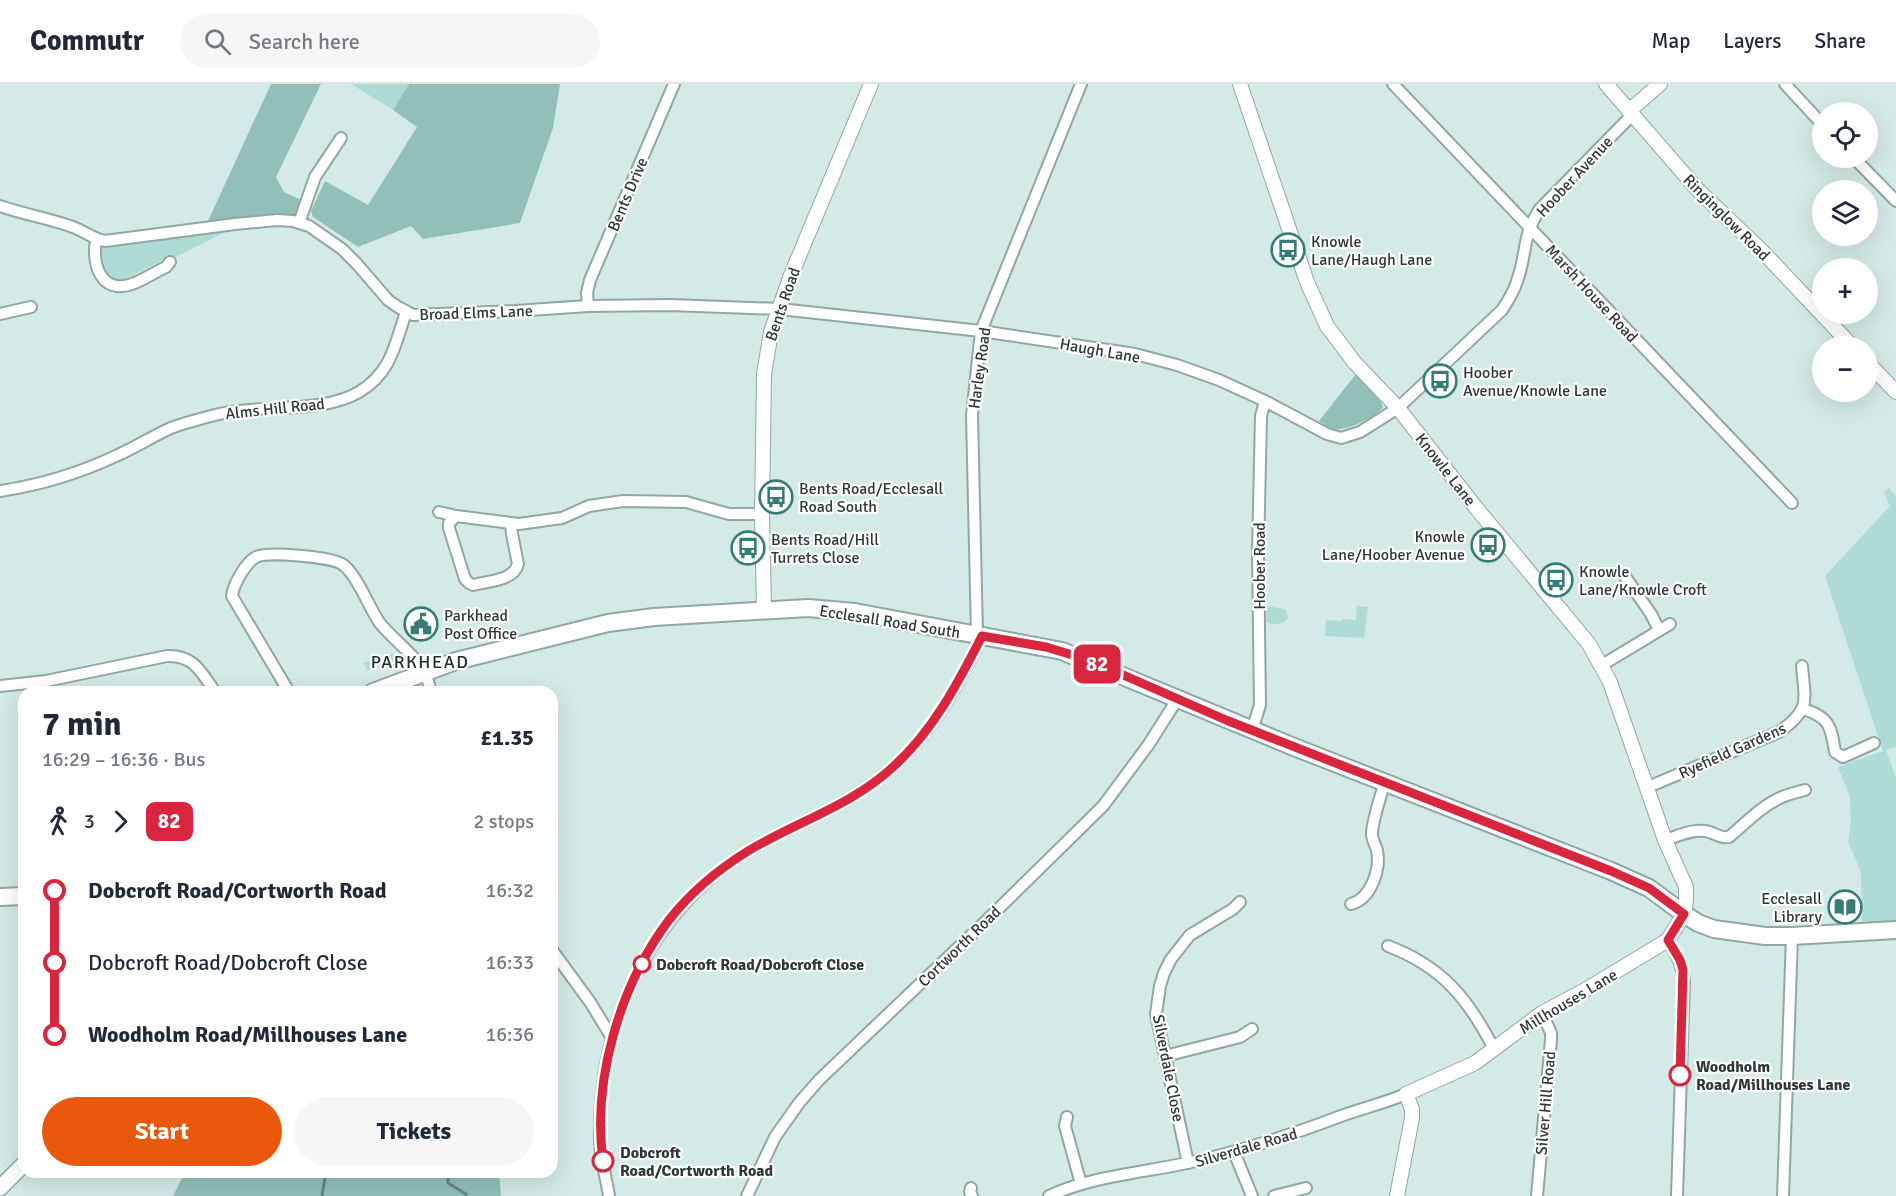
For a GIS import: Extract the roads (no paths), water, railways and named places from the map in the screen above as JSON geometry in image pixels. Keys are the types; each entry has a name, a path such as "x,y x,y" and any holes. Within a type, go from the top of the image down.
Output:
{"main road":[{"name":"Ecclesall Road South","path":"389,686 456,661 608,623 654,617 808,608 855,612 1030,643 1062,651 1252,730 1611,871 1649,888 1698,923 1714,929 1765,936 1896,930"},
{"path":"0,897 18,896"},
{"path":"0,1188 18,1170"}],"street":[{"name":"Bents Drive","path":"588,306 587,293 590,280 674,84"},
{"name":"Bents Road","path":"764,611 762,514 765,364 771,332 791,275 871,84"},
{"name":"Harley Road","path":"979,635 972,415 981,331 1081,84"},
{"name":"Knowle Lane","path":"1240,84 1307,282 1317,307 1340,345 1398,408 1477,509 1573,623 1602,665 1618,700 1665,840 1686,887 1684,914"},
{"name":"Marsh House Road","path":"1393,84 1792,503"},
{"name":"Ringinglow Road","path":"1606,84 1698,190 1762,251 1843,336"},
{"path":"1631,113 1660,84"},
{"path":"1785,84 1812,113"},
{"name":"Hoober Avenue","path":"1398,408 1502,310 1518,280 1526,238 1539,210 1631,113"},
{"path":"299,223 315,177 341,138"},
{"path":"1864,168 1896,201"},
{"name":"Broad Elms Lane","path":"0,206 68,225 86,232 96,240 118,241 277,220 299,223 309,226 342,249 388,300 406,312 423,315 632,304 780,309"},
{"path":"96,240 94,254 96,267 99,274 111,284 130,285 166,267 170,262"},
{"path":"0,314 31,307"},
{"name":"Haugh Lane","path":"780,309 981,331 1145,357 1198,372 1265,401 1327,434 1341,438 1360,432 1398,408"},
{"name":"Alms Hill Road","path":"0,491 43,483 77,472 169,429 200,419 245,410 321,405 343,400 360,392 386,368 394,353 406,312"},
{"path":"1878,371 1893,384"},
{"name":"Hoober Road","path":"1252,730 1260,705 1258,553 1261,416 1265,401"},
{"path":"439,512 511,524 562,518 589,506 613,501 686,502 729,514 762,514"},
{"path":"456,516 452,519 449,528 465,579 473,585 506,577 517,569 511,524"},
{"path":"285,686 232,596 244,570 252,560 262,555 314,556 344,565 379,622 425,673 428,686"},
{"path":"1624,575 1651,614 1659,630"},
{"path":"1602,665 1670,624"},
{"path":"609,1196 600,1143 605,1075 612,1038 631,987 648,953 669,920 693,894 747,852 847,801 893,767 930,728 954,689 979,635"},
{"path":"0,686 46,681 176,656 190,660 210,686"},
{"name":"Ryefield Gardens","path":"1648,787 1779,732 1794,721 1803,709 1802,666"},
{"name":"Cortworth Road","path":"747,1196 775,1137 799,1103 819,1080 1104,806 1149,744 1178,698"},
{"path":"1803,709 1824,718 1833,736 1834,752 1843,757 1874,743"},
{"path":"1351,904 1359,902 1371,889 1377,864 1377,851 1371,835 1385,782"},
{"path":"1665,840 1688,832 1705,831 1723,838 1729,837 1782,796 1804,790"},
{"name":"Silverdale Close","path":"1188,1163 1156,1014 1157,1000 1164,973 1180,946 1190,935 1233,909 1240,902"},
{"name":"Millhouses Lane","path":"1406,1094 1475,1063 1542,1013 1668,940 1684,914"},
{"path":"1783,1196 1792,936"},
{"path":"1668,940 1680,960 1684,982 1677,1196"},
{"path":"1388,946 1420,960 1451,986 1475,1013 1494,1048"},
{"path":"558,958 590,1002 612,1038"},
{"name":"Silver Hill Road","path":"1537,1196 1551,1040 1551,1033 1542,1013"},
{"path":"1165,1056 1240,1037 1252,1029"},
{"path":"1397,1196 1412,1118 1412,1109 1406,1094"},
{"name":"Silverdale Road","path":"1049,1196 1081,1184 1234,1152 1286,1137 1406,1094"},
{"path":"1067,1117 1065,1126 1081,1184"},
{"path":"1234,1152 1251,1196"},
{"path":"1274,1196 1306,1188"}],"waterway":[{"path":"322,1196 325,1178"},
{"path":"448,1178 448,1183 466,1196"}],"place":[{"name":"Knowle Lane/Haugh Lane","path":"1288,250"},
{"name":"Hoober Avenue/Knowle Lane","path":"1440,381"},
{"name":"Bents Road/Ecclesall Road South","path":"776,497"},
{"name":"Knowle Lane/Hoober Avenue","path":"1488,545"},
{"name":"Bents Road/Hill Turrets Close","path":"748,548"},
{"name":"Knowle Lane/Knowle Croft","path":"1556,580"},
{"name":"Parkhead Post Office","path":"421,624"},
{"name":"Ecclesall Library","path":"1845,907"},
{"name":"Dobcroft Road/Dobcroft Close","path":"642,964"},
{"name":"Woodholm Road/Millhouses Lane","path":"1680,1075"},
{"name":"Dobcroft Road/Cortworth Road","path":"603,1161"}],"district":[{"name":"PARKHEAD","path":"420,662"}]}
